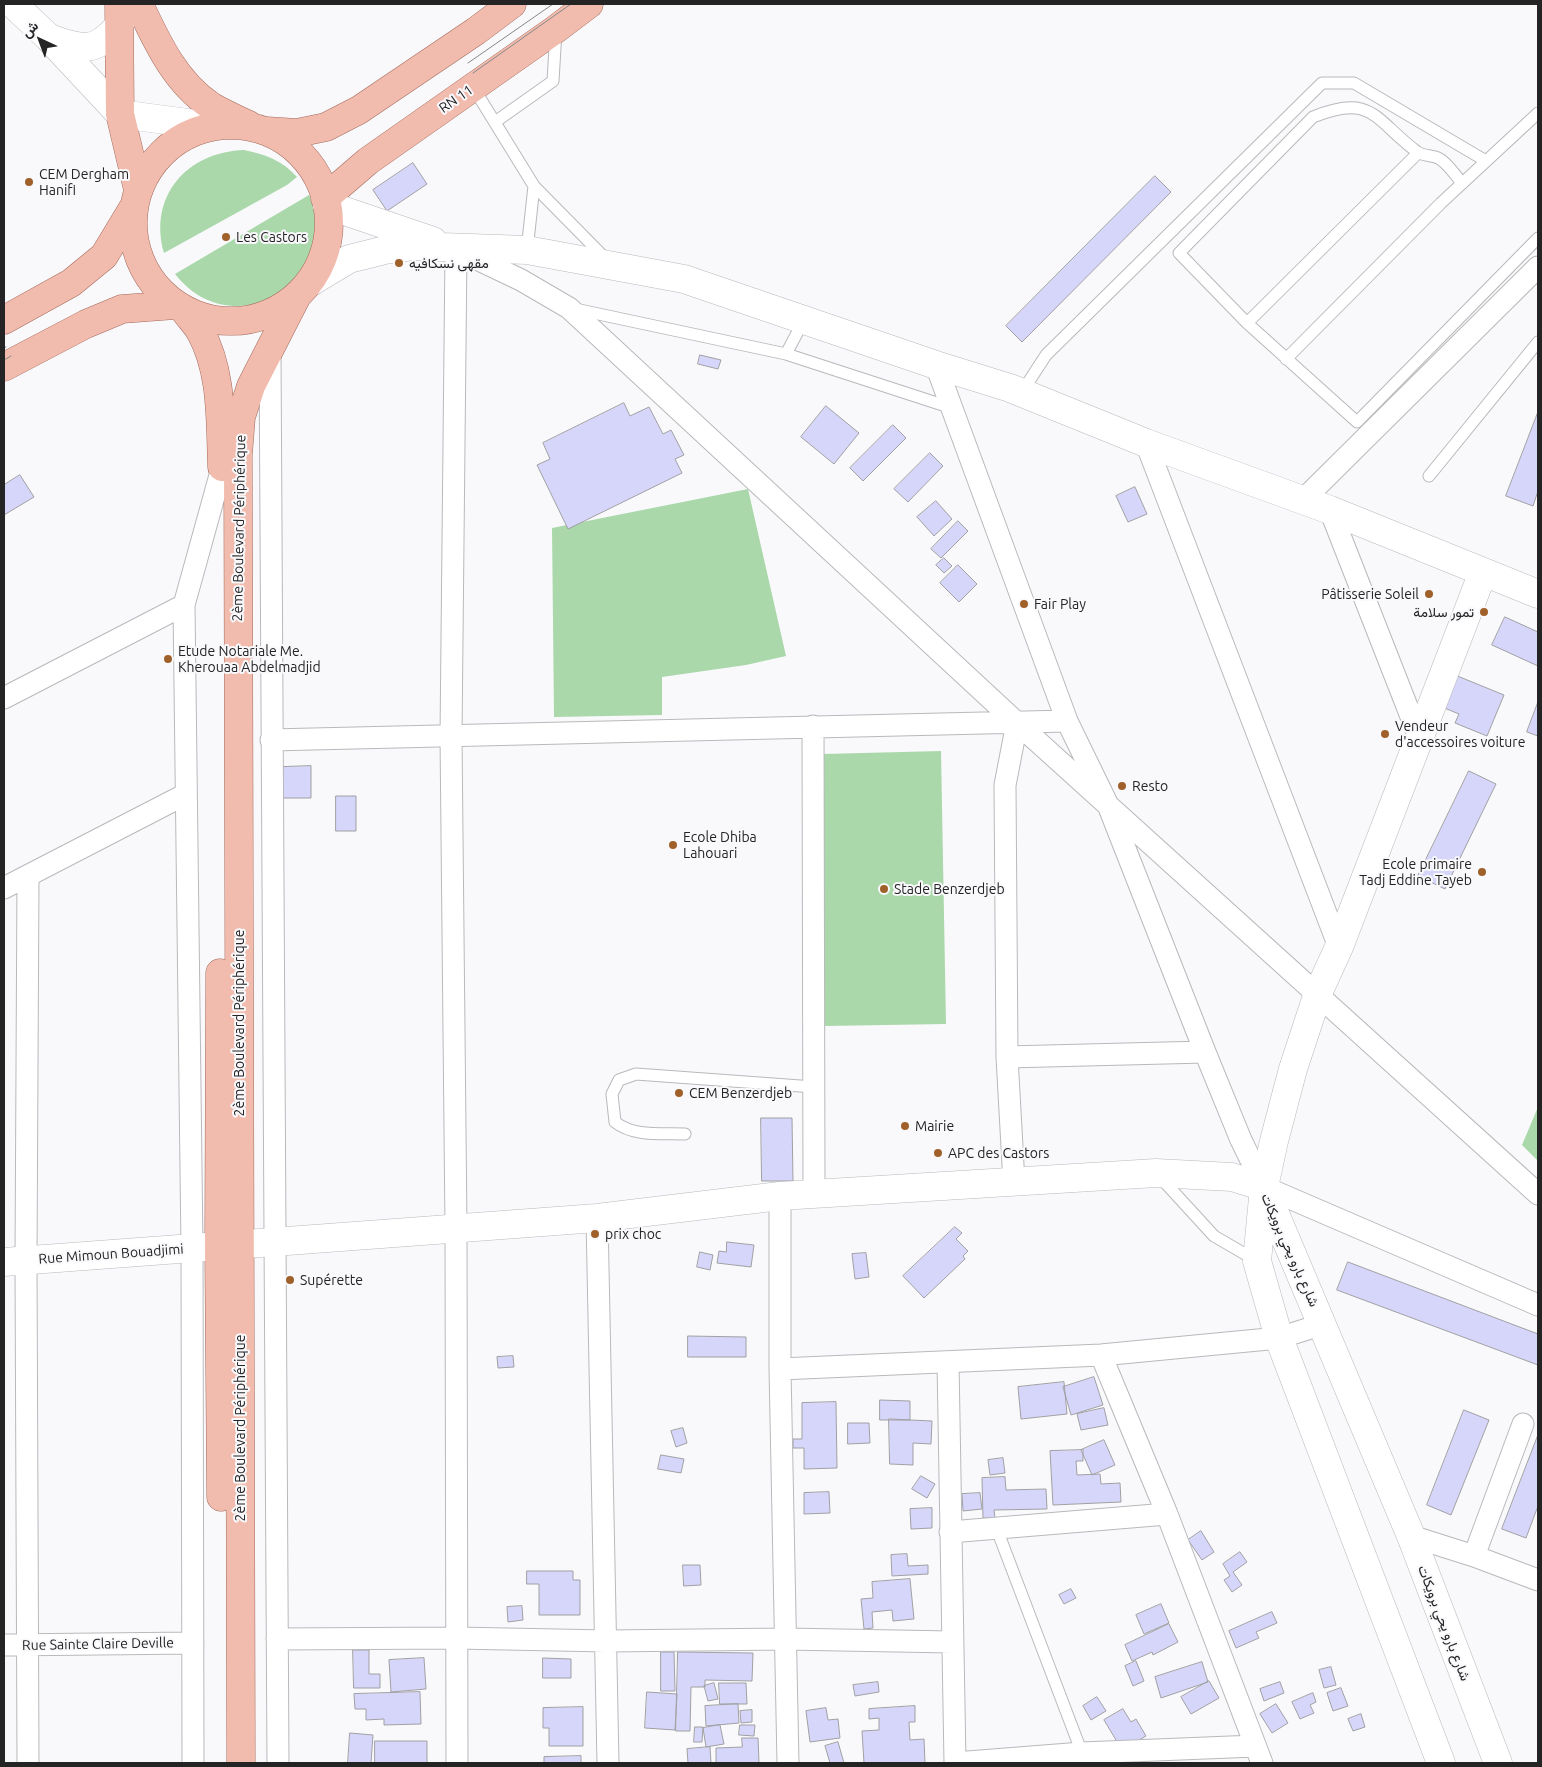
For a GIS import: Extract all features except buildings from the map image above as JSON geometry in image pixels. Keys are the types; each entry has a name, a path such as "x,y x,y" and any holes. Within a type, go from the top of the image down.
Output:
{"main road":[{"path":"13,4 49,38 120,114 188,123 297,133 326,127 359,110 476,31 512,4"},
{"name":"2ème Boulevard Périphérique","path":"139,4 158,43 183,82 211,106 251,128 284,140 312,165 326,202 328,234 325,251 270,346 251,386 241,417 238,455 217,1247 241,1763"},
{"name":"RN 11","path":"326,202 368,160 589,4"},
{"path":"49,38 76,48 93,47 108,39 119,14"},
{"path":"119,14 120,114 136,198 132,226 140,262 155,286 179,307 212,320 242,321 272,312 303,289 349,260 385,250 414,246 456,249 527,250 684,280 1022,392 1146,443 1330,510 1538,594"},
{"path":"4,320 71,283 104,256 153,163 175,142 203,129 251,128"},
{"path":"326,202 456,249"},
{"path":"4,367 86,324 122,309 179,307"},
{"name":"2ème Boulevard Périphérique","path":"179,307 200,331 216,379 219,395 222,468 217,1247 222,1763"},
{"path":"1264,1187 1293,1069 1318,993 1338,947 1483,572"},
{"name":"Rue Mimoun Bouadjimi","path":"15,1261 597,1218 780,1196 1156,1173 1232,1177 1264,1187"},
{"name":"شارع بارو يحي برويكات","path":"1264,1187 1256,1261 1279,1338 1441,1763"},
{"name":"شارع بارو يحي برويكات","path":"1264,1187 1411,1536 1498,1763"}],"street":[{"path":"457,1763 456,1228 451,736 456,249 521,280 569,308 1017,724 1318,993 1538,1194"},
{"path":"1303,500 1538,267"},
{"path":"270,346 270,740 276,1243 278,1763"},
{"path":"936,365 1067,721 1108,805 1205,1052 1241,1140 1264,1187 1538,1305"},
{"path":"1146,443 1338,947"},
{"path":"193,1763 193,1643 217,1247 186,794 184,605 222,468"},
{"path":"1330,510 1419,737"},
{"path":"4,698 184,605"},
{"path":"270,740 813,726 1017,724 1067,721"},
{"path":"1014,1183 1007,1057 1005,785 1017,724"},
{"path":"813,726 814,1194"},
{"path":"4,888 186,794"},
{"path":"28,876 15,1261 27,1645 28,1763"},
{"path":"1007,1057 1205,1052"},
{"path":"780,1196 780,1369 788,1763"},
{"path":"597,1218 608,1763"},
{"path":"780,1369 1101,1355 1279,1338 1322,1324"},
{"path":"948,1362 954,1763 1082,1753 1258,1755 1167,1514 1101,1355"},
{"path":"1474,1556 1523,1424"},
{"path":"950,1532 1167,1514"},
{"path":"1411,1536 1474,1556 1538,1580"},
{"path":"277,1639 456,1638 607,1641 785,1639 952,1642"},
{"name":"Rue Sainte Claire Deville","path":"4,1645 193,1643"}],"lane":[{"path":"495,122 553,81 556,29"},
{"path":"1022,392 1046,355 1322,83 1354,83 1486,161"},
{"path":"473,87 534,186 614,267"},
{"path":"1462,183 1441,159 1429,154 1418,153 1374,113 1362,108 1330,110 1313,117 1179,252 1247,323 1357,422 1538,238"},
{"path":"1286,359 1462,183 1538,113"},
{"path":"1247,323 1418,153"},
{"path":"527,250 534,186"},
{"path":"569,308 786,354 952,408"},
{"path":"786,354 804,320"},
{"path":"1429,476 1538,342"},
{"path":"685,1134 624,1130 615,1122 612,1094 619,1080 636,1074 814,1086"},
{"path":"1156,1173 1214,1236 1256,1261"},
{"path":"996,1527 1082,1753"}],"green space":[{"path":"244,150 273,159 292,171 297,177 287,185 164,253 161,232 162,213 167,196 177,181 189,168 205,159 224,153"},
{"path":"309,195 318,225 314,252 301,275 280,293 255,304 227,305 200,296 175,274"},
{"path":"748,489 786,656 746,665 662,677 662,715 554,717 552,528"},
{"name":"Stade Benzerdjeb","path":"941,751 946,1024 825,1026 823,754"},
{"path":"1538,1107 1538,1161 1522,1145"}],"tram line":[{"path":"468,63 553,4"},
{"path":"473,73 571,4"},
{"path":"4,360 11,356"}],"place":[{"name":"CEM Dergham Hanifi","path":"29,182"},
{"name":"Les Castors","path":"226,237"},
{"name":"مقهى نسكافيه","path":"399,263"},
{"name":"Pâtisserie Soleil","path":"1429,594"},
{"name":"Fair Play","path":"1024,604"},
{"name":"تمور سلامة","path":"1484,612"},
{"name":"Etude Notariale Me. Kherouaa Abdelmadjid","path":"168,659"},
{"name":"Vendeur d'accessoires voiture","path":"1385,734"},
{"name":"Resto","path":"1122,786"},
{"name":"Ecole Dhiba Lahouari","path":"673,845"},
{"name":"Ecole primaire Tadj Eddine Tayeb","path":"1482,872"},
{"name":"Stade Benzerdjeb","path":"884,889"},
{"name":"CEM Benzerdjeb","path":"679,1093"},
{"name":"Mairie","path":"905,1126"},
{"name":"APC des Castors","path":"938,1153"},
{"name":"prix choc","path":"595,1234"},
{"name":"Supérette","path":"290,1280"}]}
